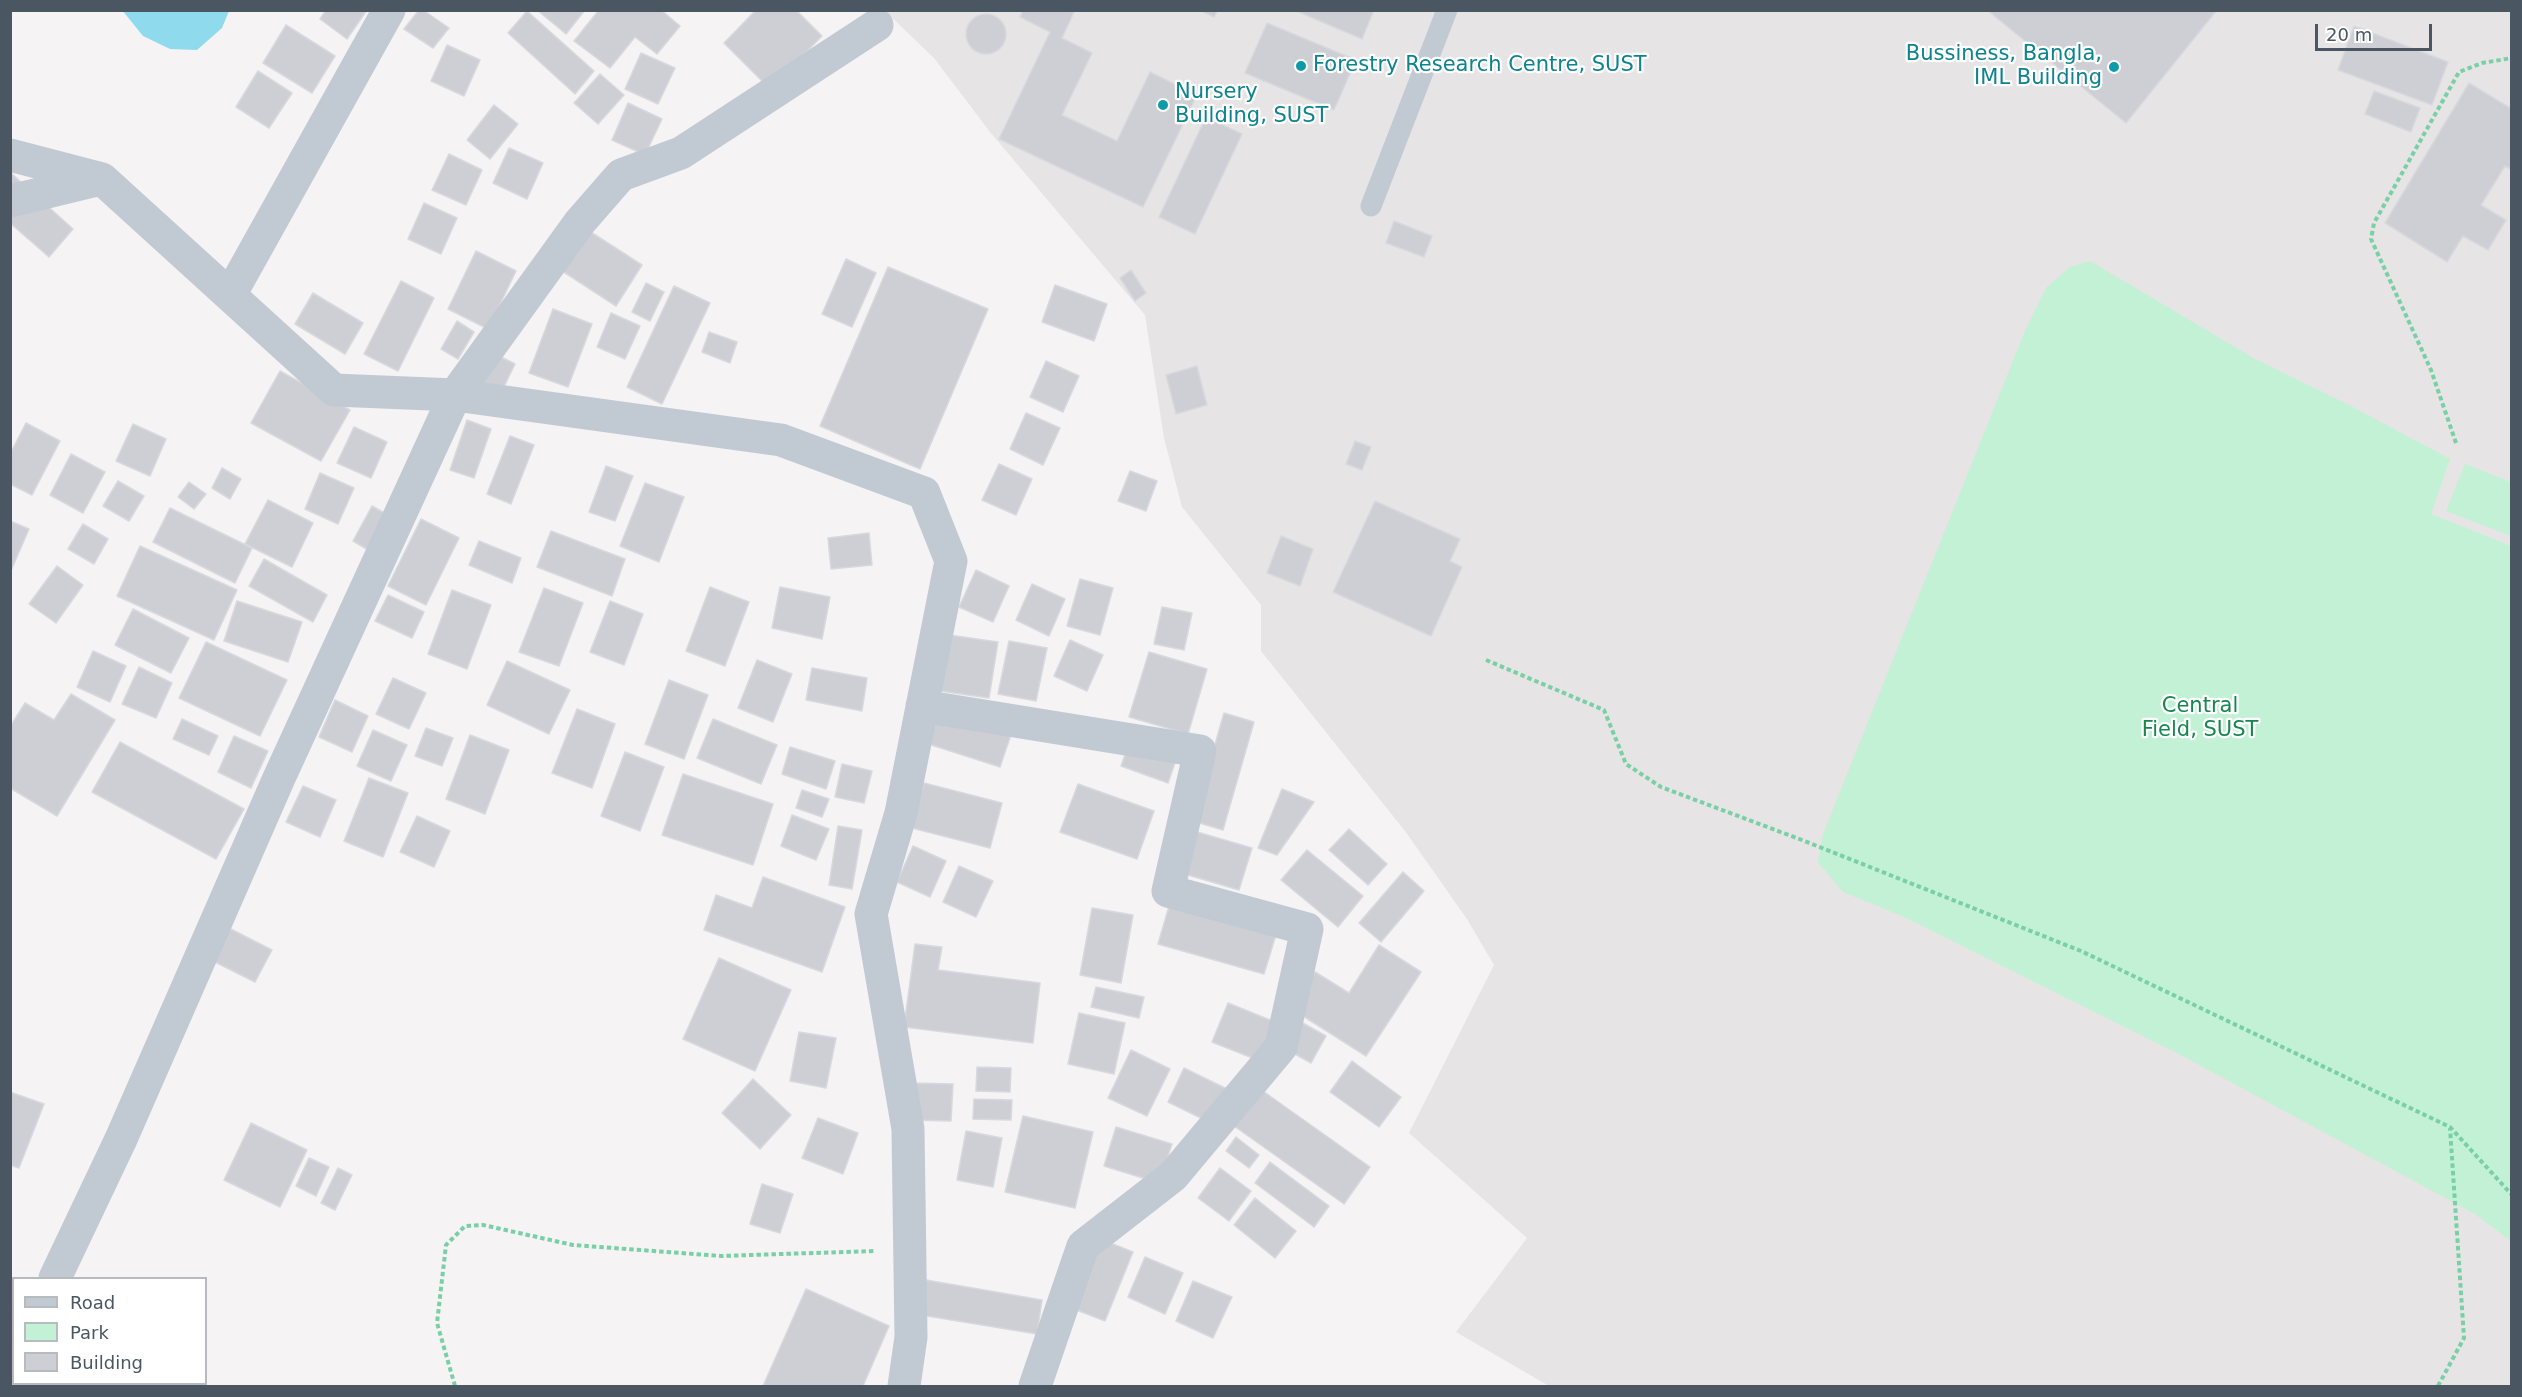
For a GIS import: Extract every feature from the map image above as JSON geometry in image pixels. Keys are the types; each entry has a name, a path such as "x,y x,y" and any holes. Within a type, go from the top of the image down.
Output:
{"street":[{"path":"230,295 389,10"},
{"path":"55,1277 121,1139 279,778 455,395 580,222 621,175 681,153 877,24"},
{"path":"10,155 102,179 334,390 455,395 781,440 924,493 951,561 901,813 871,914 908,1129 911,1337 904,1386"},
{"path":"10,201 102,179"},
{"path":"922,706 1200,751 1168,891 1306,929 1281,1047 1173,1176 1083,1246 1035,1386"}],"lane":[{"path":"1371,206 1447,10"}],"path":[{"path":"2456,443 2432,370 2371,239 2373,223 2459,72 2482,63 2511,58"},
{"path":"1486,660 1604,710 1626,764 1661,787 1802,840 2081,951 2450,1127 2511,1195"},
{"path":"2438,1386 2464,1338 2450,1127"},
{"path":"455,1386 437,1323 446,1245 465,1226 483,1225 573,1245 721,1256 911,1250"}],"shaded area":[{"path":"885,11 2511,11 2511,1386 1549,1386 1456,1332 1527,1238 1409,1133 1494,965 1467,919 1405,831 1261,651 1261,605 1182,507 1164,438 1145,315 990,132 934,58"}],"green space":[{"name":"Central Field, SUST","path":"2090,261 2255,359 2347,404 2450,459 2431,514 2511,546 2511,1241 2475,1214 2177,1053 1902,916 1843,892 1818,862 1823,834 2025,331 2046,288 2070,267"},
{"path":"2465,464 2511,482 2511,536 2446,511"}],"water":[{"path":"122,10 229,11 222,28 197,50 170,49 143,36"}],"building":[{"path":"326,10 367,10 347,39 320,19"},
{"path":"419,10 423,10 449,28 433,48 404,29"},
{"path":"537,10 585,10 566,34"},
{"path":"599,10 661,10 680,26 657,54 635,37 610,68 574,41"},
{"path":"756,10 796,10 822,36 770,89 724,43"},
{"name":"Nursery Building, SUST","path":"1023,10 1075,10 1062,38 1092,53 1062,115 1117,141 1150,72 1197,95 1143,207 999,139 1050,32 1020,17"},
{"path":"1199,10 1218,10 1214,17"},
{"path":"1294,10 1374,10 1362,39"},
{"name":"Bussiness, Bangla, IML Building","path":"1987,10 2217,10 2126,123"},
{"path":"527,11 594,71 575,94 508,33"},
{"path":"986,14 1000,20 1006,34 1000,48 986,54 972,48 966,34 972,20"},
{"name":"Forestry Research Centre, SUST","path":"1267,23 1356,60 1334,110 1245,73"},
{"path":"286,25 335,56 312,93 263,63"},
{"path":"2354,26 2448,62 2432,105 2338,70"},
{"path":"447,45 480,60 464,96 431,81"},
{"path":"641,53 675,68 658,104 625,89"},
{"path":"258,71 292,93 269,128 236,107"},
{"path":"600,74 624,95 598,124 574,103"},
{"path":"2469,83 2512,109 2512,170 2505,166 2481,205 2506,220 2488,250 2463,236 2447,262 2385,223"},
{"path":"2374,91 2420,108 2411,132 2365,114"},
{"path":"628,103 662,119 645,155 612,140"},
{"path":"494,105 518,124 490,159 467,140"},
{"path":"1206,117 1242,134 1195,234 1159,217"},
{"path":"509,148 543,163 527,199 493,183"},
{"path":"449,154 482,170 466,205 432,190"},
{"path":"11,173 73,229 49,257 10,223"},
{"path":"424,203 457,218 441,254 408,239"},
{"path":"1394,221 1432,236 1424,257 1386,243"},
{"path":"583,227 642,265 616,306 556,267"},
{"path":"476,251 516,271 488,329 448,309"},
{"path":"846,259 876,273 852,327 822,314"},
{"path":"888,267 988,309 920,469 820,426"},
{"path":"1131,270 1146,293 1135,301 1120,278"},
{"path":"401,281 434,298 398,371 364,354"},
{"path":"646,283 664,292 650,321 632,312"},
{"path":"1055,285 1107,304 1094,341 1042,322"},
{"path":"674,286 710,303 662,404 627,387"},
{"path":"313,293 363,323 345,354 295,324"},
{"path":"553,309 592,324 568,387 529,373"},
{"path":"611,313 640,326 625,359 597,347"},
{"path":"457,321 474,332 458,359 441,349"},
{"path":"709,332 737,342 730,363 702,352"},
{"path":"493,353 515,364 499,397 476,385"},
{"path":"1046,361 1079,376 1063,412 1030,397"},
{"path":"1197,366 1207,405 1176,414 1166,375"},
{"path":"280,371 350,410 321,461 251,423"},
{"path":"1026,413 1060,428 1043,465 1010,449"},
{"path":"467,420 491,429 474,478 450,470"},
{"path":"26,423 60,441 32,495 10,484 10,454"},
{"path":"133,424 166,439 150,476 116,461"},
{"path":"354,427 387,442 371,478 337,463"},
{"path":"510,436 534,445 511,504 487,494"},
{"path":"1355,441 1371,447 1362,470 1346,464"},
{"path":"71,454 105,472 83,513 50,495"},
{"path":"999,464 1032,479 1016,515 982,500"},
{"path":"606,466 633,476 615,521 589,512"},
{"path":"222,468 241,479 230,499 212,488"},
{"path":"1130,471 1157,481 1146,511 1118,501"},
{"path":"320,473 354,488 338,524 305,509"},
{"path":"118,481 144,496 129,521 103,506"},
{"path":"189,482 206,494 194,509 178,497"},
{"path":"645,483 684,497 659,562 620,546"},
{"path":"268,500 313,523 292,567 245,544"},
{"path":"1375,501 1460,539 1450,561 1462,567 1431,636 1333,592"},
{"path":"372,506 402,523 382,558 353,541"},
{"path":"170,508 252,548 235,583 153,542"},
{"path":"421,519 459,538 426,605 388,586"},
{"path":"10,521 29,529 10,573"},
{"path":"83,524 108,539 94,564 68,549"},
{"path":"551,531 625,559 612,596 537,567"},
{"path":"869,533 872,565 831,569 828,538"},
{"path":"1281,536 1313,549 1300,586 1267,573"},
{"path":"479,541 521,558 512,583 469,565"},
{"path":"140,546 237,590 214,640 117,596"},
{"path":"264,559 327,595 313,622 249,586"},
{"path":"57,566 83,585 56,623 29,604"},
{"path":"976,570 1009,586 993,622 959,607"},
{"path":"1080,579 1113,588 1100,635 1067,626"},
{"path":"1032,584 1065,599 1049,636 1016,620"},
{"path":"710,587 749,602 725,666 686,651"},
{"path":"780,587 830,597 822,639 772,628"},
{"path":"544,588 583,603 559,666 519,652"},
{"path":"452,590 491,605 467,669 428,654"},
{"path":"388,595 424,612 412,638 375,621"},
{"path":"237,601 302,622 288,662 224,641"},
{"path":"610,601 643,614 624,665 590,652"},
{"path":"1162,607 1192,613 1184,650 1154,644"},
{"path":"133,609 189,638 171,673 115,645"},
{"path":"935,633 998,642 989,698 926,689"},
{"path":"1070,640 1103,655 1087,691 1054,676"},
{"path":"1009,641 1047,648 1036,701 998,694"},
{"path":"206,642 287,680 260,736 179,698"},
{"path":"93,651 126,666 110,702 77,687"},
{"path":"1149,652 1207,669 1188,734 1129,717"},
{"path":"757,660 792,674 773,722 738,708"},
{"path":"507,661 570,690 549,734 487,705"},
{"path":"139,667 172,683 156,718 122,704"},
{"path":"812,668 867,678 862,711 806,700"},
{"path":"393,678 426,693 409,729 376,714"},
{"path":"669,680 708,695 684,759 645,744"},
{"path":"71,694 115,720 57,816 10,788 10,727 25,703 54,720"},
{"path":"927,698 1014,726 1000,767 913,739"},
{"path":"335,700 368,716 352,752 319,737"},
{"path":"577,709 615,724 592,788 552,773"},
{"path":"1224,713 1254,722 1223,830 1193,821"},
{"path":"182,719 218,736 209,755 173,739"},
{"path":"713,719 777,745 761,784 697,758"},
{"path":"426,728 453,738 442,766 415,756"},
{"path":"373,730 407,745 391,781 357,766"},
{"path":"470,735 509,750 485,814 446,799"},
{"path":"234,736 268,751 251,788 218,772"},
{"path":"1130,741 1177,757 1168,783 1121,766"},
{"path":"120,742 244,809 216,859 92,792"},
{"path":"790,747 835,761 826,789 782,774"},
{"path":"625,752 664,767 640,831 601,816"},
{"path":"842,764 872,771 864,803 835,797"},
{"path":"683,774 773,804 753,865 662,835"},
{"path":"369,778 408,793 383,857 344,841"},
{"path":"924,783 1002,803 990,848 912,828"},
{"path":"1078,784 1154,811 1137,859 1060,832"},
{"path":"303,786 336,800 320,837 286,822"},
{"path":"1282,789 1314,802 1277,855 1258,848"},
{"path":"802,790 829,799 822,817 796,808"},
{"path":"792,815 829,829 816,860 781,846"},
{"path":"417,816 450,831 434,867 400,852"},
{"path":"838,826 862,830 852,889 829,885"},
{"path":"1180,827 1252,848 1239,890 1168,869"},
{"path":"1349,829 1387,864 1368,885 1329,850"},
{"path":"913,846 946,861 930,897 897,882"},
{"path":"1307,850 1363,896 1338,927 1281,880"},
{"path":"959,866 993,881 976,917 943,902"},
{"path":"1403,872 1424,891 1381,942 1359,923"},
{"path":"763,877 845,907 822,972 704,930 716,895 752,908"},
{"path":"1172,896 1279,925 1264,974 1158,944"},
{"path":"1092,908 1133,915 1121,983 1080,975"},
{"path":"215,921 272,950 255,982 199,954"},
{"path":"915,944 942,947 938,970 1040,983 1033,1043 904,1027"},
{"path":"1379,945 1421,972 1366,1056 1292,1009 1315,972 1349,993"},
{"path":"719,958 791,990 755,1071 683,1039"},
{"path":"1096,987 1144,997 1139,1018 1091,1007"},
{"path":"1228,1003 1275,1022 1260,1061 1212,1042"},
{"path":"1079,1013 1125,1023 1114,1074 1068,1064"},
{"path":"1292,1017 1326,1036 1311,1063 1277,1044"},
{"path":"799,1032 836,1038 826,1088 790,1081"},
{"path":"1131,1050 1170,1069 1147,1116 1108,1098"},
{"path":"1352,1061 1401,1097 1379,1127 1330,1092"},
{"path":"977,1067 1011,1068 1010,1092 976,1091"},
{"path":"1184,1068 1227,1089 1211,1123 1168,1102"},
{"path":"753,1079 791,1115 760,1149 722,1113"},
{"path":"912,1083 953,1084 951,1121 911,1120"},
{"path":"1253,1084 1370,1167 1344,1204 1227,1121"},
{"path":"10,1092 44,1104 19,1168 10,1165"},
{"path":"974,1099 1012,1100 1011,1120 973,1119"},
{"path":"1023,1116 1093,1132 1075,1208 1005,1192"},
{"path":"818,1118 858,1133 843,1174 802,1158"},
{"path":"251,1123 307,1150 280,1207 224,1180"},
{"path":"1116,1127 1172,1144 1159,1183 1104,1166"},
{"path":"966,1131 1002,1138 993,1187 957,1180"},
{"path":"1236,1137 1259,1155 1249,1168 1226,1151"},
{"path":"309,1158 329,1167 316,1196 296,1186"},
{"path":"1270,1162 1329,1206 1314,1227 1255,1183"},
{"path":"338,1168 352,1175 335,1210 321,1203"},
{"path":"1220,1168 1251,1191 1229,1221 1198,1198"},
{"path":"762,1184 793,1194 780,1233 750,1224"},
{"path":"1255,1198 1296,1231 1275,1258 1234,1225"},
{"path":"1088,1234 1133,1252 1105,1321 1061,1304"},
{"path":"1145,1257 1183,1273 1165,1314 1128,1297"},
{"path":"926,1280 1042,1300 1037,1334 921,1315"},
{"path":"1193,1281 1232,1297 1213,1338 1176,1321"},
{"path":"806,1289 889,1326 863,1386 763,1386"}],"place":[{"name":"Forestry Research Centre, SUST","path":"1301,66"},
{"name":"Bussiness, Bangla, IML Building","path":"2114,67"},
{"name":"Nursery Building, SUST","path":"1163,105"}]}
